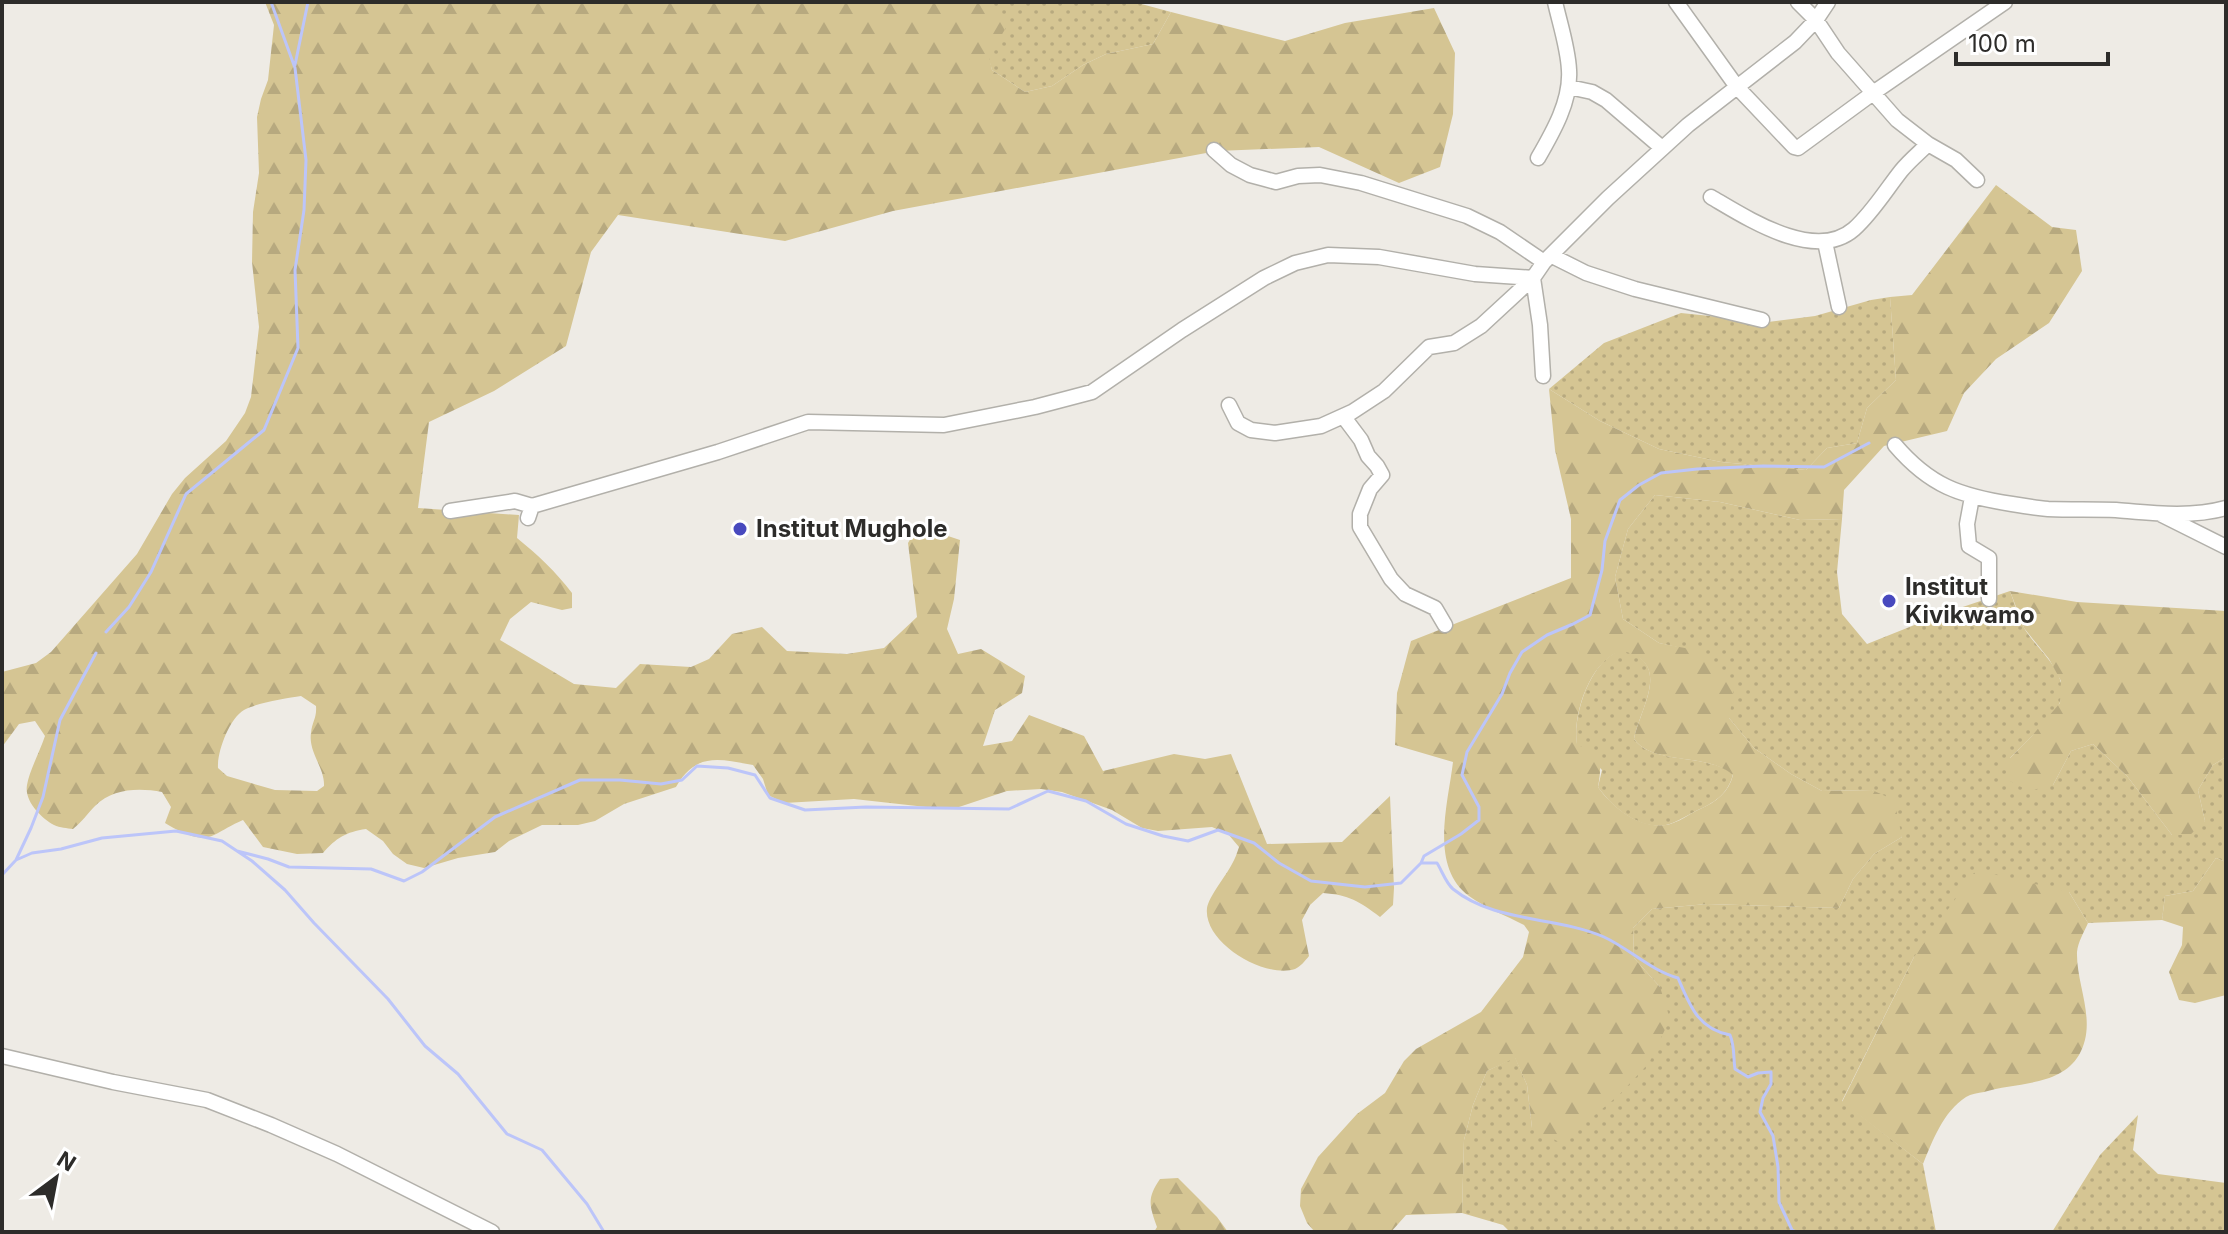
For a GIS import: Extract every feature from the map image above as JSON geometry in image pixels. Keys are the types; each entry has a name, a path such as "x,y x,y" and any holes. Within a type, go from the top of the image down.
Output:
{"street":[{"path":"1538,158 1554,130 1569,87 1569,69 1555,2"},
{"path":"1676,2 1737,87 1798,148 2005,2"},
{"path":"1798,2 1897,120 1928,144 1956,160 1977,180"},
{"path":"1229,405 1238,423 1251,430 1275,433 1321,426 1384,391 1429,347 1454,343 1481,326 1533,278 1608,198 1688,125 1795,42 1828,2"},
{"path":"1569,87 1592,92 1606,100 1662,148"},
{"path":"1711,197 1777,232 1825,242 1840,238 1854,229 1904,167 1928,144"},
{"path":"1214,150 1231,165 1250,175 1276,182 1298,176 1320,175 1361,183 1467,216 1548,259 1586,273 1635,289 1762,320"},
{"path":"1825,242 1839,307"},
{"path":"450,511 515,501 530,512 808,422 944,425 1092,392 1264,278 1295,263 1328,255 1379,257 1475,274 1533,278"},
{"path":"1533,278 1543,376"},
{"path":"1343,416 1382,475 1370,489 1360,514 1360,527 1391,579 1405,594 1435,608 1445,625"},
{"path":"1895,445 1913,466 1942,484 1972,497 2045,509 2113,510 2162,515 2226,508"},
{"path":"1972,497 1967,524 1969,546 1989,558 1989,599"},
{"path":"2162,515 2226,547"},
{"path":"2,1056 207,1100 337,1154 492,1232"}],"green space":[{"path":"265,2 986,2 1007,26 989,56 992,70 1025,92 1052,86 1106,54 1153,44 1171,12 1285,41 1345,23 1434,8 1455,53 1453,114 1440,167 1399,183 1319,147 1217,151 893,211 785,241 618,215 591,252 566,346 494,391 429,422 418,508 519,515 517,538 572,593 572,608 562,610 531,602 510,619 500,640 574,684 616,688 640,664 691,667 709,659 732,634 762,627 787,651 847,654 884,648 917,617 908,543 918,526 960,540 954,599 947,629 958,654 981,649 1025,676 1022,693 995,710 983,746 1012,741 1029,715 1084,736 1103,771 1174,754 1205,759 1231,754 1267,844 1342,842 1390,796 1393,905 1380,917 1353,900 1323,893 1310,905 1302,920 1309,956 1295,969 1268,969 1225,945 1208,921 1208,903 1239,847 1228,834 1212,827 1158,831 1142,828 1112,810 1062,792 1041,789 1007,791 959,807 926,807 854,799 784,803 768,795 763,779 753,765 719,760 700,763 676,787 624,804 595,821 578,825 542,825 509,841 495,852 424,868 407,864 366,829 342,836 323,853 297,854 263,847 243,820 208,837 189,835 165,823 171,807 162,792 135,790 110,796 95,806 73,829 56,826 44,818 31,803 27,785 45,736 35,721 19,724 2,747 2,672 36,663 51,652 137,554 172,494 185,478 226,441 245,413 251,397 259,327 252,262 253,212 259,173 257,117 268,80 274,25","holes":["301,696 316,706 311,740 324,779 324,786 317,791 275,790 227,776 218,768 225,736 244,710"]},
{"path":"986,2 1134,2 1171,12 1153,44 1106,54 1052,86 1025,92 992,70 988,56"},
{"path":"1996,185 2052,227 2076,230 2082,271 2049,323 1996,359 1964,393 1947,431 1884,446 1844,490 1842,519 1800,520 1720,502 1655,495 1628,529 1615,577 1623,619 1659,643 1695,650 1735,684 1729,718 1754,748 1822,791 1872,790 1894,800 1902,837 1874,854 1853,879 1839,908 1707,904 1652,909 1633,928 1634,958 1660,987 1670,1019 1649,1063 1619,1095 1561,1143 1532,1128 1527,1085 1515,1058 1487,1071 1473,1105 1464,1140 1462,1213 1406,1215 1391,1232 1315,1232 1307,1223 1300,1206 1301,1189 1318,1157 1357,1114 1385,1093 1404,1061 1416,1049 1481,1012 1523,957 1529,932 1524,925 1469,896 1449,868 1444,834 1453,762 1395,745 1397,693 1411,641 1571,578 1571,519 1555,450 1549,389 1600,421 1659,449 1721,462 1806,470 1827,448 1857,443 1867,408 1896,380 1890,297 1912,295","holes":["1623,651 1647,665 1650,688 1634,739 1654,753 1709,763 1733,775 1716,800 1666,825 1636,820 1611,802 1598,787 1598,760 1577,744 1581,703 1593,675 1602,664"]},
{"path":"1890,297 1896,380 1867,408 1857,443 1827,448 1806,470 1721,462 1659,449 1600,421 1549,389 1604,343 1681,313 1768,322 1815,316"},
{"path":"1655,495 1720,502 1800,520 1842,519 1837,572 1842,614 1867,644 2010,591 2023,626 2056,671 2062,691 2060,702 2052,714 2010,758 2053,785 2071,751 2093,744 2127,776 2172,835 2205,821 2198,790 2213,765 2226,757 2226,862 2216,858 2193,891 2165,896 2162,920 2088,923 2069,892 1914,957 1842,1101 1923,1164 1936,1232 1510,1232 1503,1225 1462,1213 1464,1140 1473,1105 1487,1071 1515,1057 1527,1085 1532,1128 1660,987 1634,958 1633,928 1652,909 1707,904 1839,908 1853,879 1874,854 1902,837 1872,790 1822,791 1754,748 1729,718 1695,651 1659,643 1623,619 1615,577 1628,529"},
{"path":"2010,591 2077,602 2226,611 2226,757 2213,765 2198,790 2205,821 2190,835 2172,835 2127,776 2093,744 2071,751 2053,785 2029,791 2006,779 2010,758 2060,703 2061,681 2049,659 2024,628"},
{"path":"1623,650 1638,656 1647,665 1650,676 1650,688 1634,739 1653,752 1709,763 1733,774 1725,791 1716,800 1666,825 1656,826 1636,820 1611,802 1598,787 1602,770 1577,745 1578,719 1586,689 1602,664"},
{"path":"2216,858 2226,862 2226,995 2195,1003 2179,1000 2169,972 2182,945 2183,927 2162,920 2165,896 2193,891"},
{"path":"1976,870 2069,892 2088,923 2077,952 2087,1030 2079,1055 2060,1073 2036,1082 1972,1094 1958,1103 1945,1118 1923,1164 1842,1102 1914,957"},
{"path":"2138,1115 2133,1150 2158,1174 2226,1183 2226,1232 2052,1232 2100,1155"},
{"path":"1178,1178 1228,1232 1154,1232 1157,1227 1151,1207 1153,1191 1160,1179"}],"waterway":[{"path":"106,632 129,607 151,572 186,494 264,430 298,348 295,270 304,210 306,160 295,68 271,2"},
{"path":"295,65 308,2"},
{"path":"1421,863 1424,856 1479,820 1479,807 1462,775 1467,752 1502,694 1522,652 1547,635 1590,615 1602,570 1605,541 1620,500 1661,473 1763,466 1824,467 1869,443"},
{"path":"2,875 16,860 31,828 43,797 60,720 96,653"},
{"path":"237,851 289,867 371,869 404,881 422,872 495,817 580,780 661,784 682,780 697,766 728,768 755,775 770,798 805,810 866,807 1009,809 1048,791 1086,801 1126,824 1163,836 1188,841 1218,830 1254,843 1279,863 1311,881 1365,887 1401,883 1421,863 1437,863 1453,889 1470,900 1507,914 1566,925 1604,937 1658,970 1678,978 1696,1015 1710,1028 1730,1035 1735,1069 1748,1077 1771,1072 1771,1084 1760,1112 1773,1136 1779,1202 1792,1230 1796,1232"},
{"path":"16,860 32,853 102,838 176,831 222,841 252,861 285,890 388,999 425,1046 458,1074 507,1134 542,1150 587,1204 604,1232"}],"place":[{"name":"Institut Mughole","path":"740,529"},
{"name":"Institut Kivikwamo","path":"1889,601"}]}
